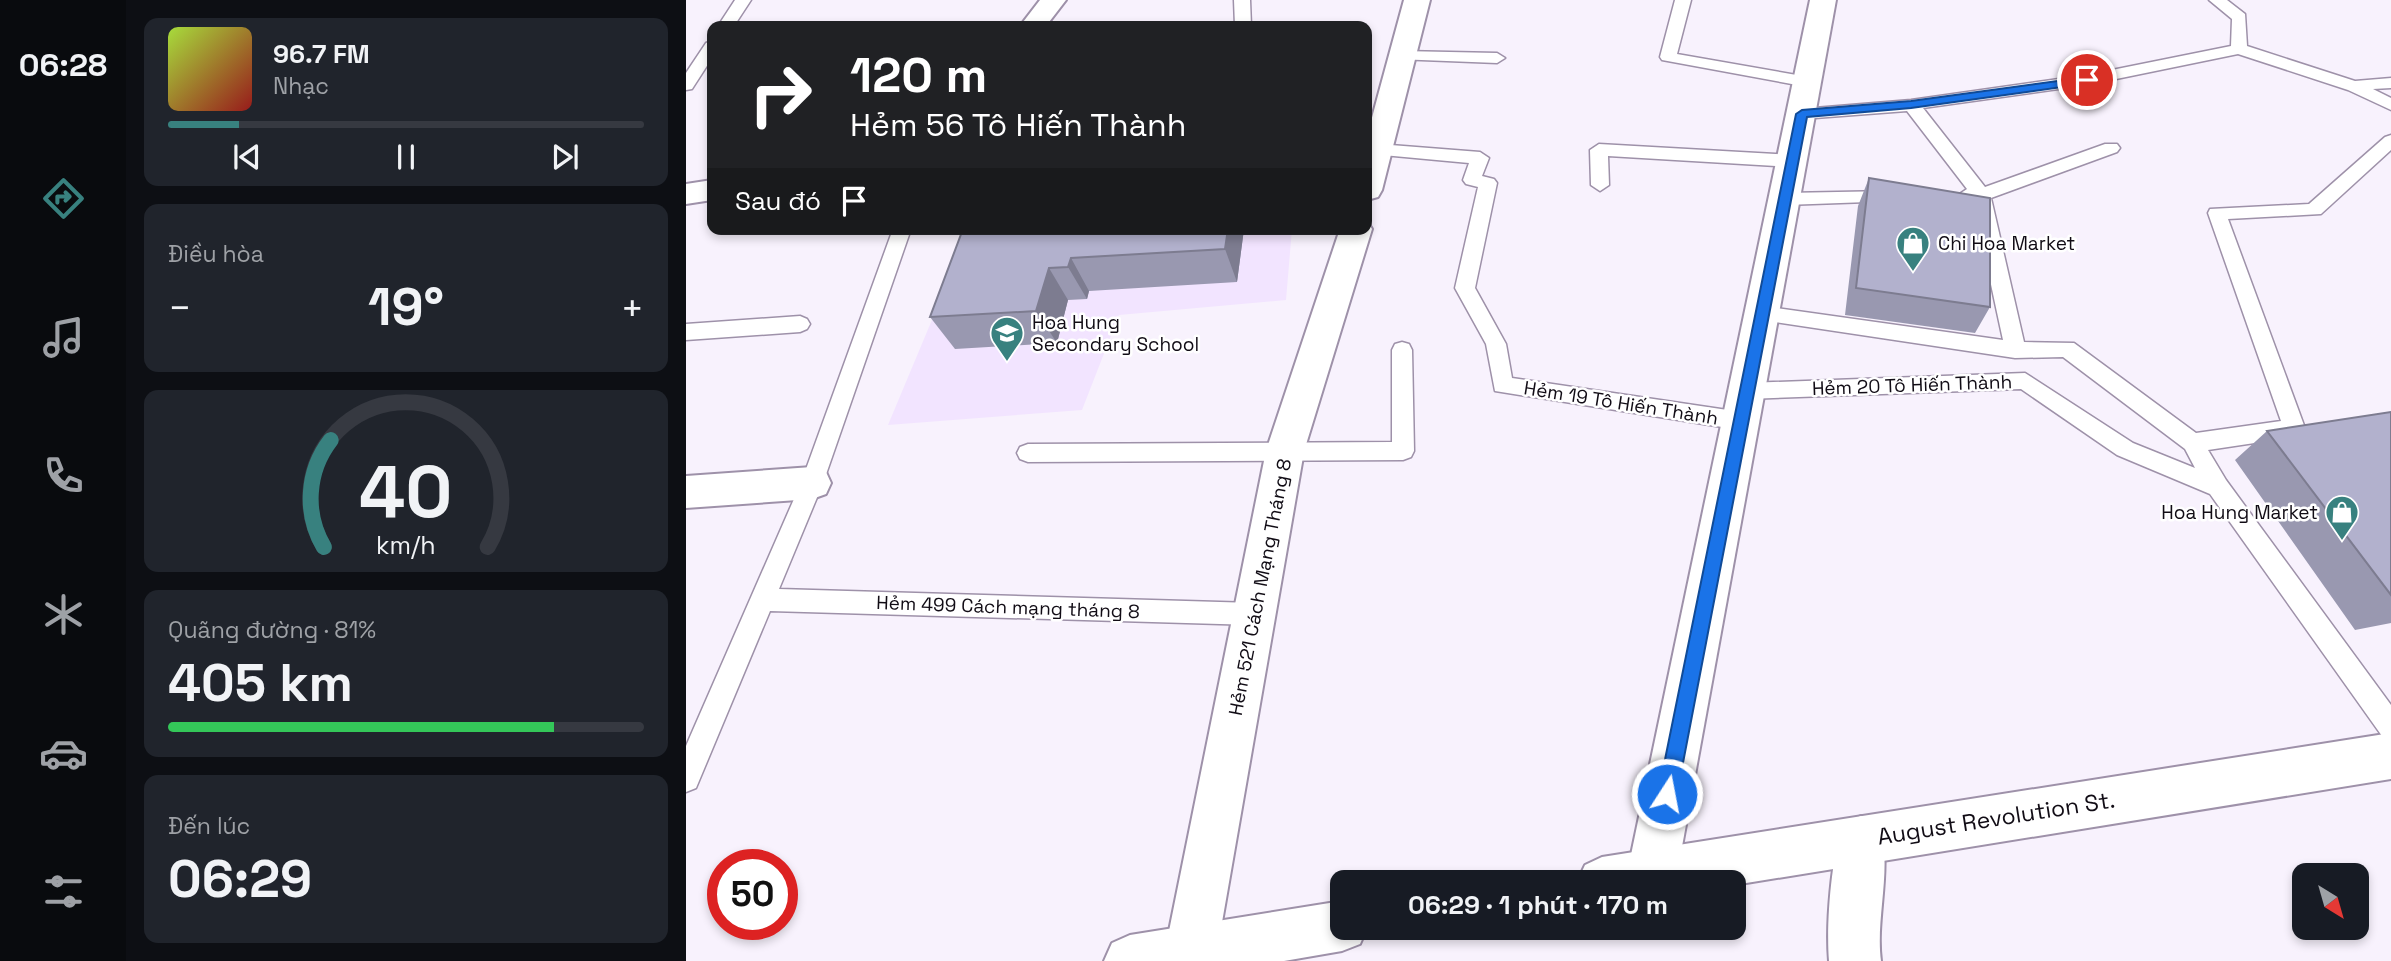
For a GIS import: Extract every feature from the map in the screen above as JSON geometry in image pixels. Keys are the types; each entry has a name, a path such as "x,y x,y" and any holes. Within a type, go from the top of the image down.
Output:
{"main road":[{"path":"1037,21 1053,0"},
{"path":"1372,172 1417,0"},
{"path":"1653,870 1823,0"},
{"path":"686,194 707,191"},
{"name":"Hẻm 521 Cách Mạng Tháng 8","path":"1217,952 1254,614 1285,452 1354,235"},
{"path":"686,492 812,483"},
{"name":"August Revolution St.","path":"1677,870 2387,756"},
{"path":"1855,961 1853,943 1861,840"},
{"path":"1130,961 1217,952 1330,928"}],"lane":[{"path":"729,21 743,0"},
{"path":"1242,0 1243,21"},
{"path":"1683,0 1668,57 1805,98 1911,105 2087,80 2239,49 2354,86 2391,105"},
{"path":"2217,0 2240,17 2239,49"},
{"path":"686,85 707,54"},
{"path":"1402,56 1497,58"},
{"path":"2354,86 2391,83"},
{"path":"1911,105 1981,195 2015,350"},
{"path":"2294,428 2217,213 2314,210 2391,141"},
{"path":"1953,196 1981,195 2111,148"},
{"path":"1600,185 1599,149 1793,161"},
{"name":"Hẻm 19 Tô Hiến Thành","path":"1378,150 1480,158 1472,180 1488,183 1465,288 1496,344 1503,385 1744,406"},
{"path":"1785,199 1911,197"},
{"path":"686,778 812,483 900,235"},
{"path":"1762,313 2015,350 2067,349 2193,443 2387,756"},
{"path":"686,332 800,324"},
{"path":"1028,453 1404,451 1402,350"},
{"name":"Hẻm 20 Tô Hiến Thành","path":"1744,406 2025,381 2125,449 2218,487"},
{"path":"2193,443 2322,425"},
{"name":"Hẻm 499 Cách mạng tháng 8","path":"762,600 1254,614"}],"shaded area":[{"name":"Hoa Hung Secondary School","path":"967,235 1291,235 1286,300 1119,315 1082,410 888,425"}],"building":[{"name":"Chi Hoa Market","path":"1869,178 1990,198 1990,307 1856,288"},
{"path":"961,235 1227,235 1225,249 1071,258 1068,267 1049,268 1036,311 930,317"},
{"path":"2391,412 2391,595 2267,431"}],"place":[{"name":"Chi Hoa Market","path":"1913,273"},
{"name":"Hoa Hung Secondary School","path":"1007,363"},
{"name":"Hoa Hung Market","path":"2342,542"}],"route":[{"path":"1667,794 1802,114 1911,105 2087,80"}]}
